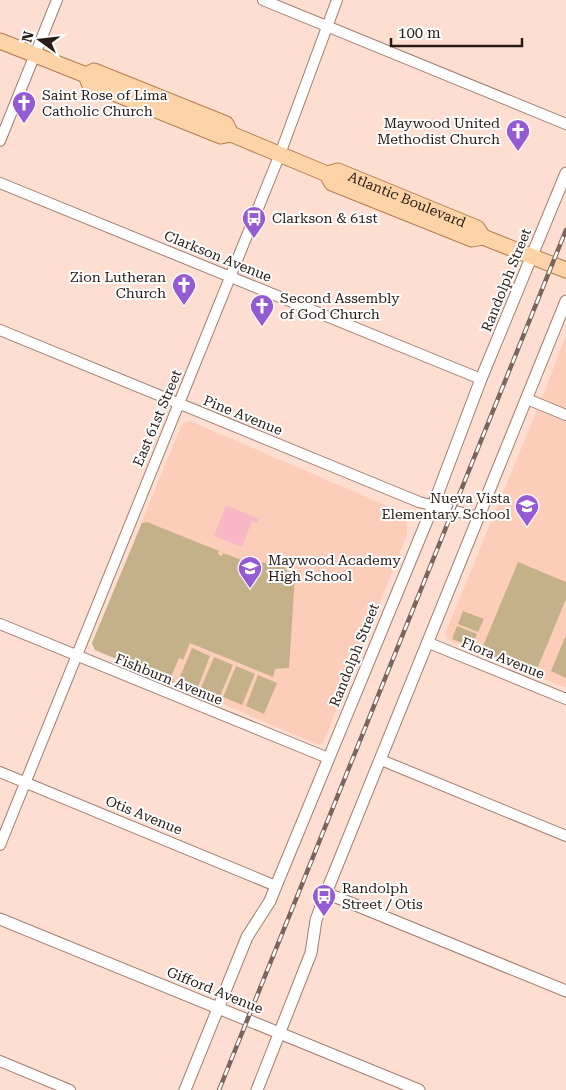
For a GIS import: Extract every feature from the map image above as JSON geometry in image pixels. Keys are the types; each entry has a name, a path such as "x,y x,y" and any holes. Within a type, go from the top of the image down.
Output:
{"main road":[{"name":"Atlantic Boulevard","path":"1,39 86,75 94,71 226,124 230,134 326,174 338,171 477,228 483,237 566,270"}],"street":[{"path":"0,141 57,0"},
{"path":"263,0 566,124"},
{"name":"East 61st Street","path":"0,845 280,154 337,0"},
{"name":"Randolph Street","path":"185,1090 247,936 270,901 433,506 481,379 534,257 566,173"},
{"name":"Clarkson Avenue","path":"0,183 481,379"},
{"path":"256,1090 311,953 316,920 326,893 429,643 566,301"},
{"name":"Pine Avenue","path":"0,330 433,506 480,517"},
{"path":"527,399 566,415"},
{"name":"Fishburn Avenue","path":"0,624 328,758"},
{"name":"Flora Avenue","path":"429,643 566,699"},
{"path":"381,760 566,836"},
{"name":"Otis Avenue","path":"0,772 276,886"},
{"path":"326,893 566,991"},
{"name":"Gifford Avenue","path":"0,919 419,1090"},
{"path":"0,1061 70,1090"}],"shaded area":[{"path":"566,335 566,408 542,398"},
{"name":"Nueva Vista Elementary School","path":"537,410 566,421 566,688 448,640 445,634"},
{"name":"Maywood Academy High School","path":"190,421 394,509 403,515 407,525 407,535 323,743 319,745 95,650 92,643 182,424"},
{"path":"226,505 259,519 257,523 252,521 242,547 214,536"},
{"path":"147,522 219,551 218,554 222,556 223,553 244,561 282,564 287,571 295,575 289,668 275,669 273,677 190,643 183,660 179,658 171,677 174,679 173,683 95,650 92,643 142,523"},
{"path":"518,562 566,582 566,599 535,674 481,651"},
{"path":"463,611 484,619 478,632 458,624"},
{"path":"457,626 477,634 472,647 452,639"},
{"path":"566,635 566,678 551,671"},
{"path":"192,648 210,656 198,687 179,679"},
{"path":"214,657 233,665 220,696 201,688"},
{"path":"236,666 255,674 242,705 223,697"},
{"path":"258,675 277,683 264,714 246,706"}],"railway":[{"path":"219,1090 566,230"}],"place":[{"name":"Saint Rose of Lima Catholic Church","path":"24,124"},
{"name":"Maywood United Methodist Church","path":"518,152"},
{"name":"Clarkson & 61st","path":"254,239"},
{"name":"Zion Lutheran Church","path":"184,306"},
{"name":"Second Assembly of God Church","path":"262,327"},
{"name":"Nueva Vista Elementary School","path":"527,527"},
{"name":"Maywood Academy High School","path":"250,589"},
{"name":"Randolph Street / Otis","path":"324,917"}]}
